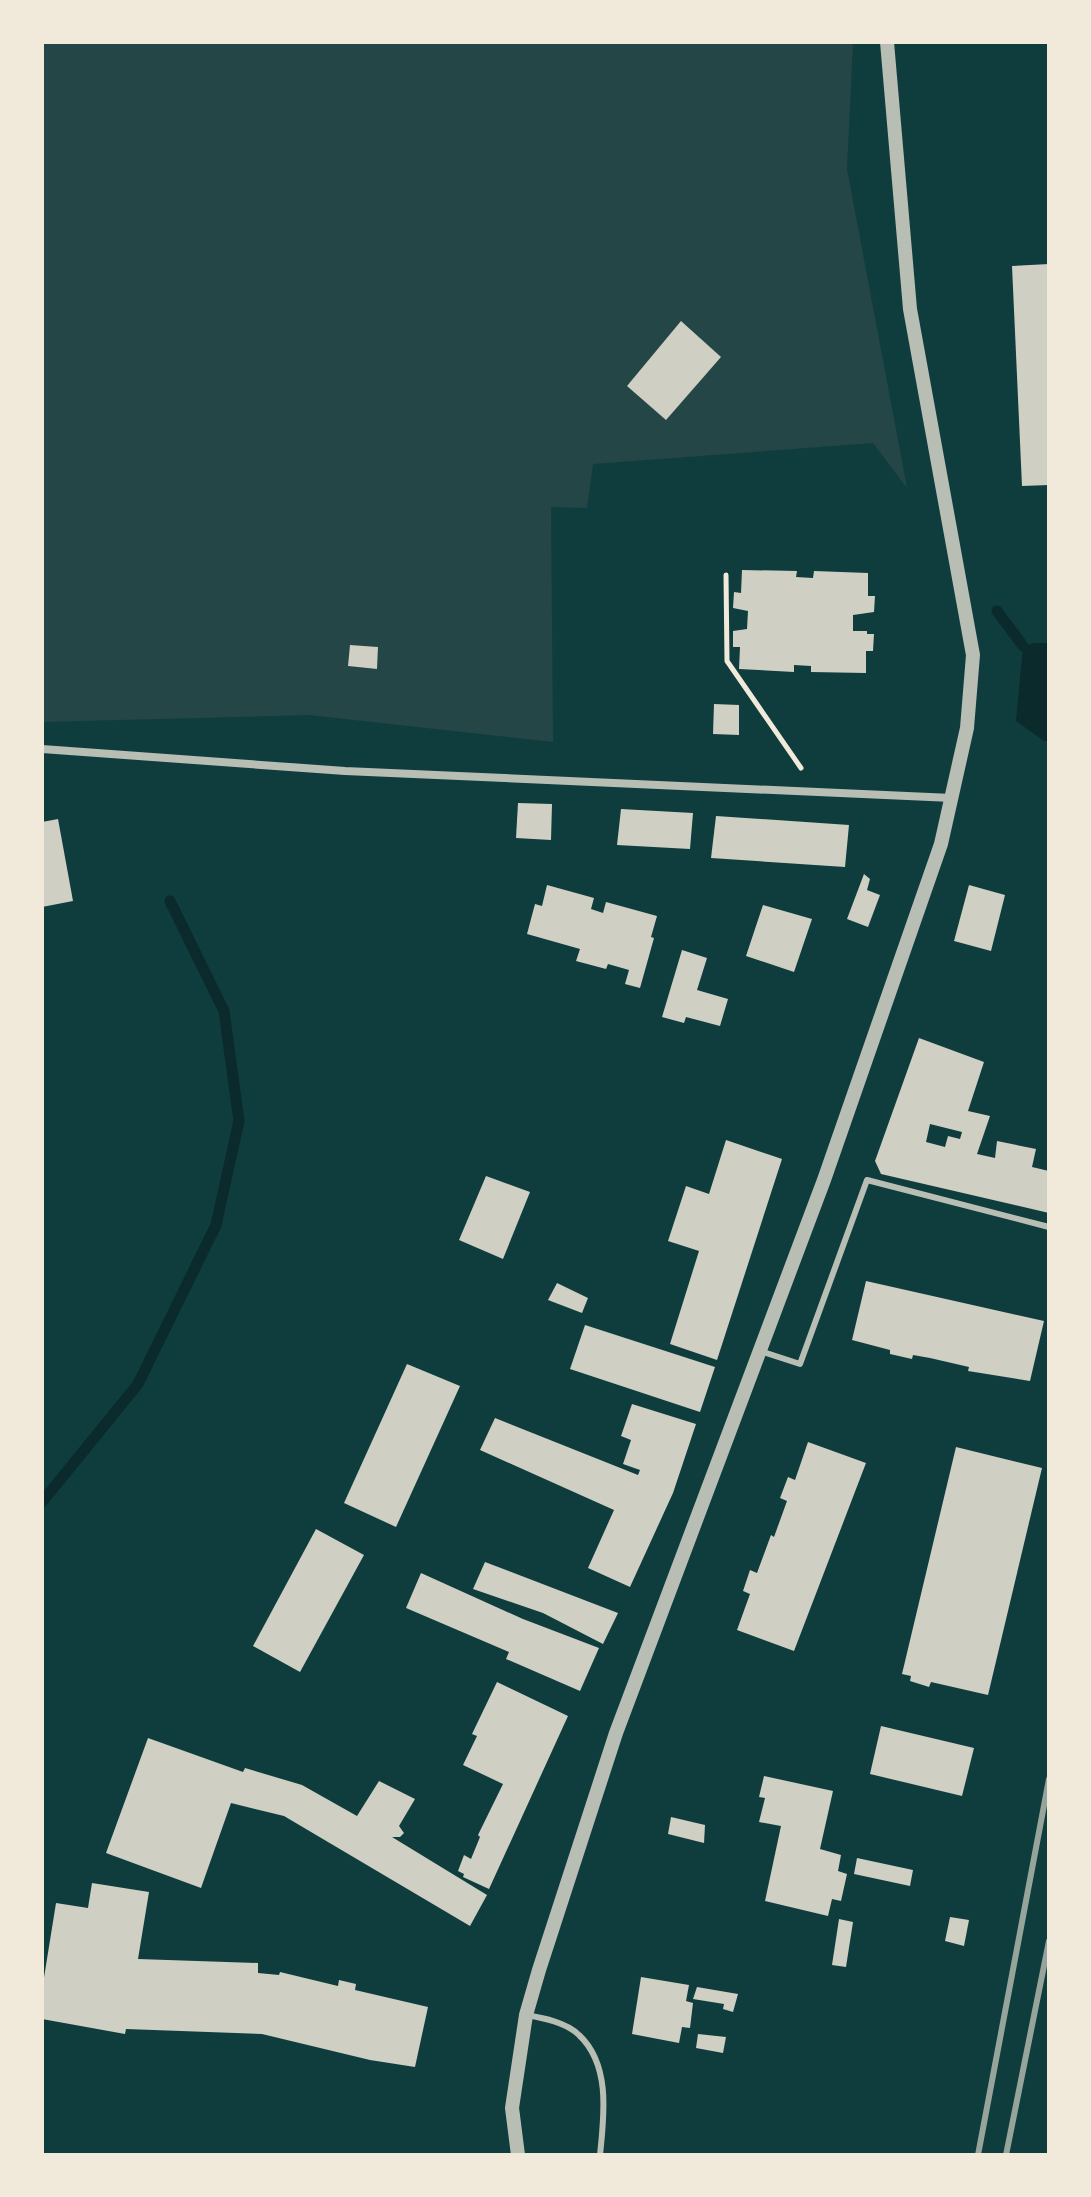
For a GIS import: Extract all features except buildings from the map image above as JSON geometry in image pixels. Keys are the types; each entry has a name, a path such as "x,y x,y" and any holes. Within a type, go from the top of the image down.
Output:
{"street":[{"path":"518,2155 512,2108 526,2015 616,1733 824,1180 941,844 967,728 973,655 910,309 887,42"},
{"path":"42,749 345,771 953,798"}],"lane":[{"path":"760,1351 800,1364 867,1180 1049,1227"},
{"path":"526,2015 551,2020 578,2034 598,2062 605,2113 600,2155"}],"path":[{"path":"726,575 727,661 817,792"}],"shaded area":[{"path":"42,42 853,42 847,169 907,488 873,443 593,464 587,508 551,507 553,742 309,715 42,722","holes":["350,645 378,647 377,669 349,666"]},
{"path":"1049,643 1049,741 1044,741 1016,721 1023,646"}],"waterway":[{"path":"997,611 1023,646"},
{"path":"42,1502 138,1384 216,1225 239,1121 224,1011 170,901"}],"railway":[{"path":"978,2155 1049,1779"},
{"path":"1006,2155 1049,1941"}]}
